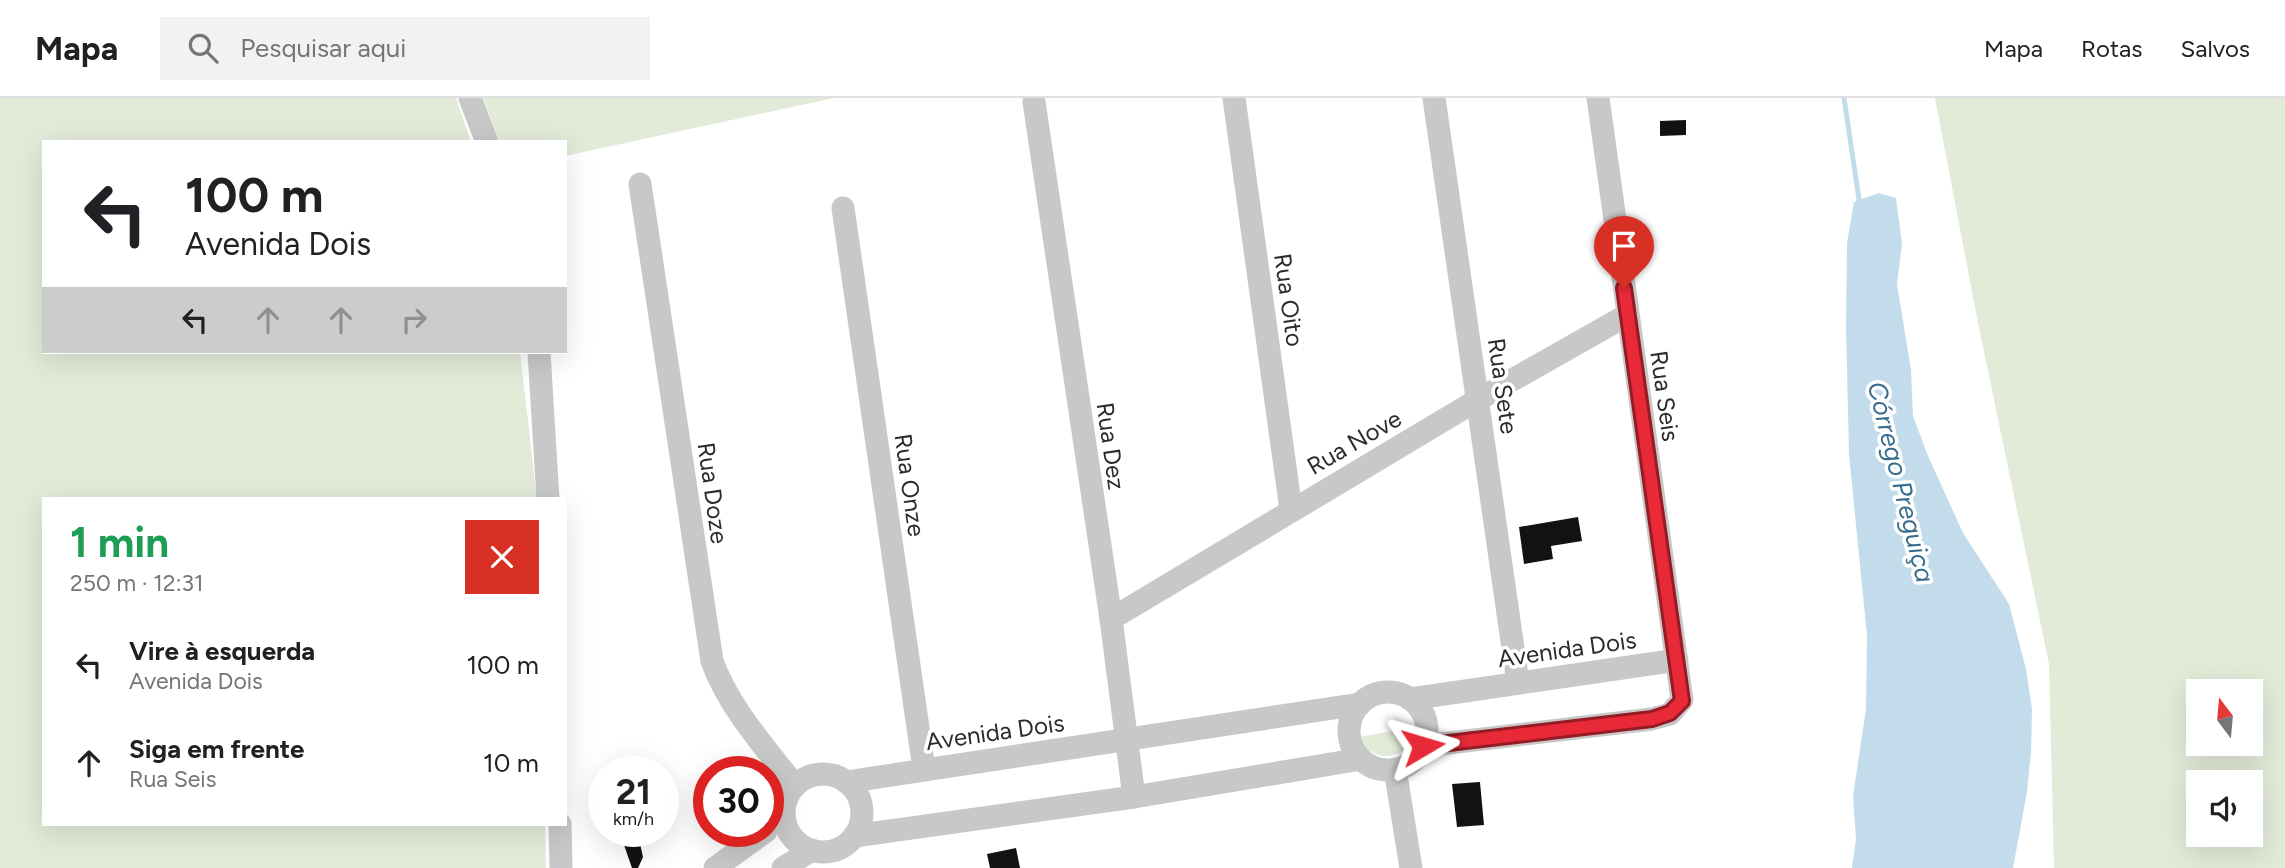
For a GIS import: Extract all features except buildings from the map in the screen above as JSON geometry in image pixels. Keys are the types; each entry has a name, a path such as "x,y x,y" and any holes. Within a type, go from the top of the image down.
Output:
{"street":[{"path":"470,98 486,140"},
{"name":"Rua Oito","path":"1234,98 1291,510"},
{"name":"Rua Sete","path":"1434,98 1518,682"},
{"name":"Rua Seis","path":"1598,98 1676,660"},
{"name":"Rua Dez","path":"1034,102 1111,619 1134,797"},
{"name":"Rua Doze","path":"640,184 712,662 719,681 790,796"},
{"name":"Rua Onze","path":"843,208 924,769"},
{"name":"Rua Nove","path":"1111,619 1479,399 1627,315"},
{"path":"539,354 548,497"},
{"path":"1423,746 1652,719 1670,713 1682,701 1676,660"},
{"name":"Avenida Dois","path":"790,796 814,775 836,776 846,782 1360,704 1379,693 1401,694 1410,699 1676,660"},
{"path":"1360,704 1349,723 1351,745 1362,759 1377,768 1395,769 1412,761 1423,746 1426,727 1424,716 1410,699"},
{"path":"854,836 1134,797 1362,759"},
{"path":"1395,769 1411,868"},
{"path":"790,796 784,816 791,835 812,850 830,851 839,848 854,836 859,828 862,809 854,789 846,782"},
{"path":"784,805 790,796"},
{"path":"560,826 561,868"},
{"path":"715,868 744,847"},
{"path":"783,868 812,850"}],"green space":[{"path":"0,98 456,98 470,140 42,140 42,354 520,354 537,497 42,497 42,826 545,826 546,868 0,868"},
{"path":"483,98 834,98 567,156 567,140 499,140"},
{"path":"1935,98 2285,98 2285,868 2054,868 2049,664 1978,323"},
{"path":"1417,727 1408,746 1392,756 1373,753 1359,737"}],"water":[{"path":"1879,193 1896,198 1902,244 1897,284 1911,370 1913,416 1963,533 2009,604 2026,669 2032,709 2031,752 2027,792 2013,868 1852,868 1856,839 1853,796 1866,709 1867,636 1849,454 1847,243 1854,202"}],"waterway":[{"name":"Córrego Preguiça","path":"1844,98 1860,206"}],"route":[{"path":"1423,746 1652,719 1670,713 1682,701 1624,288"}]}
